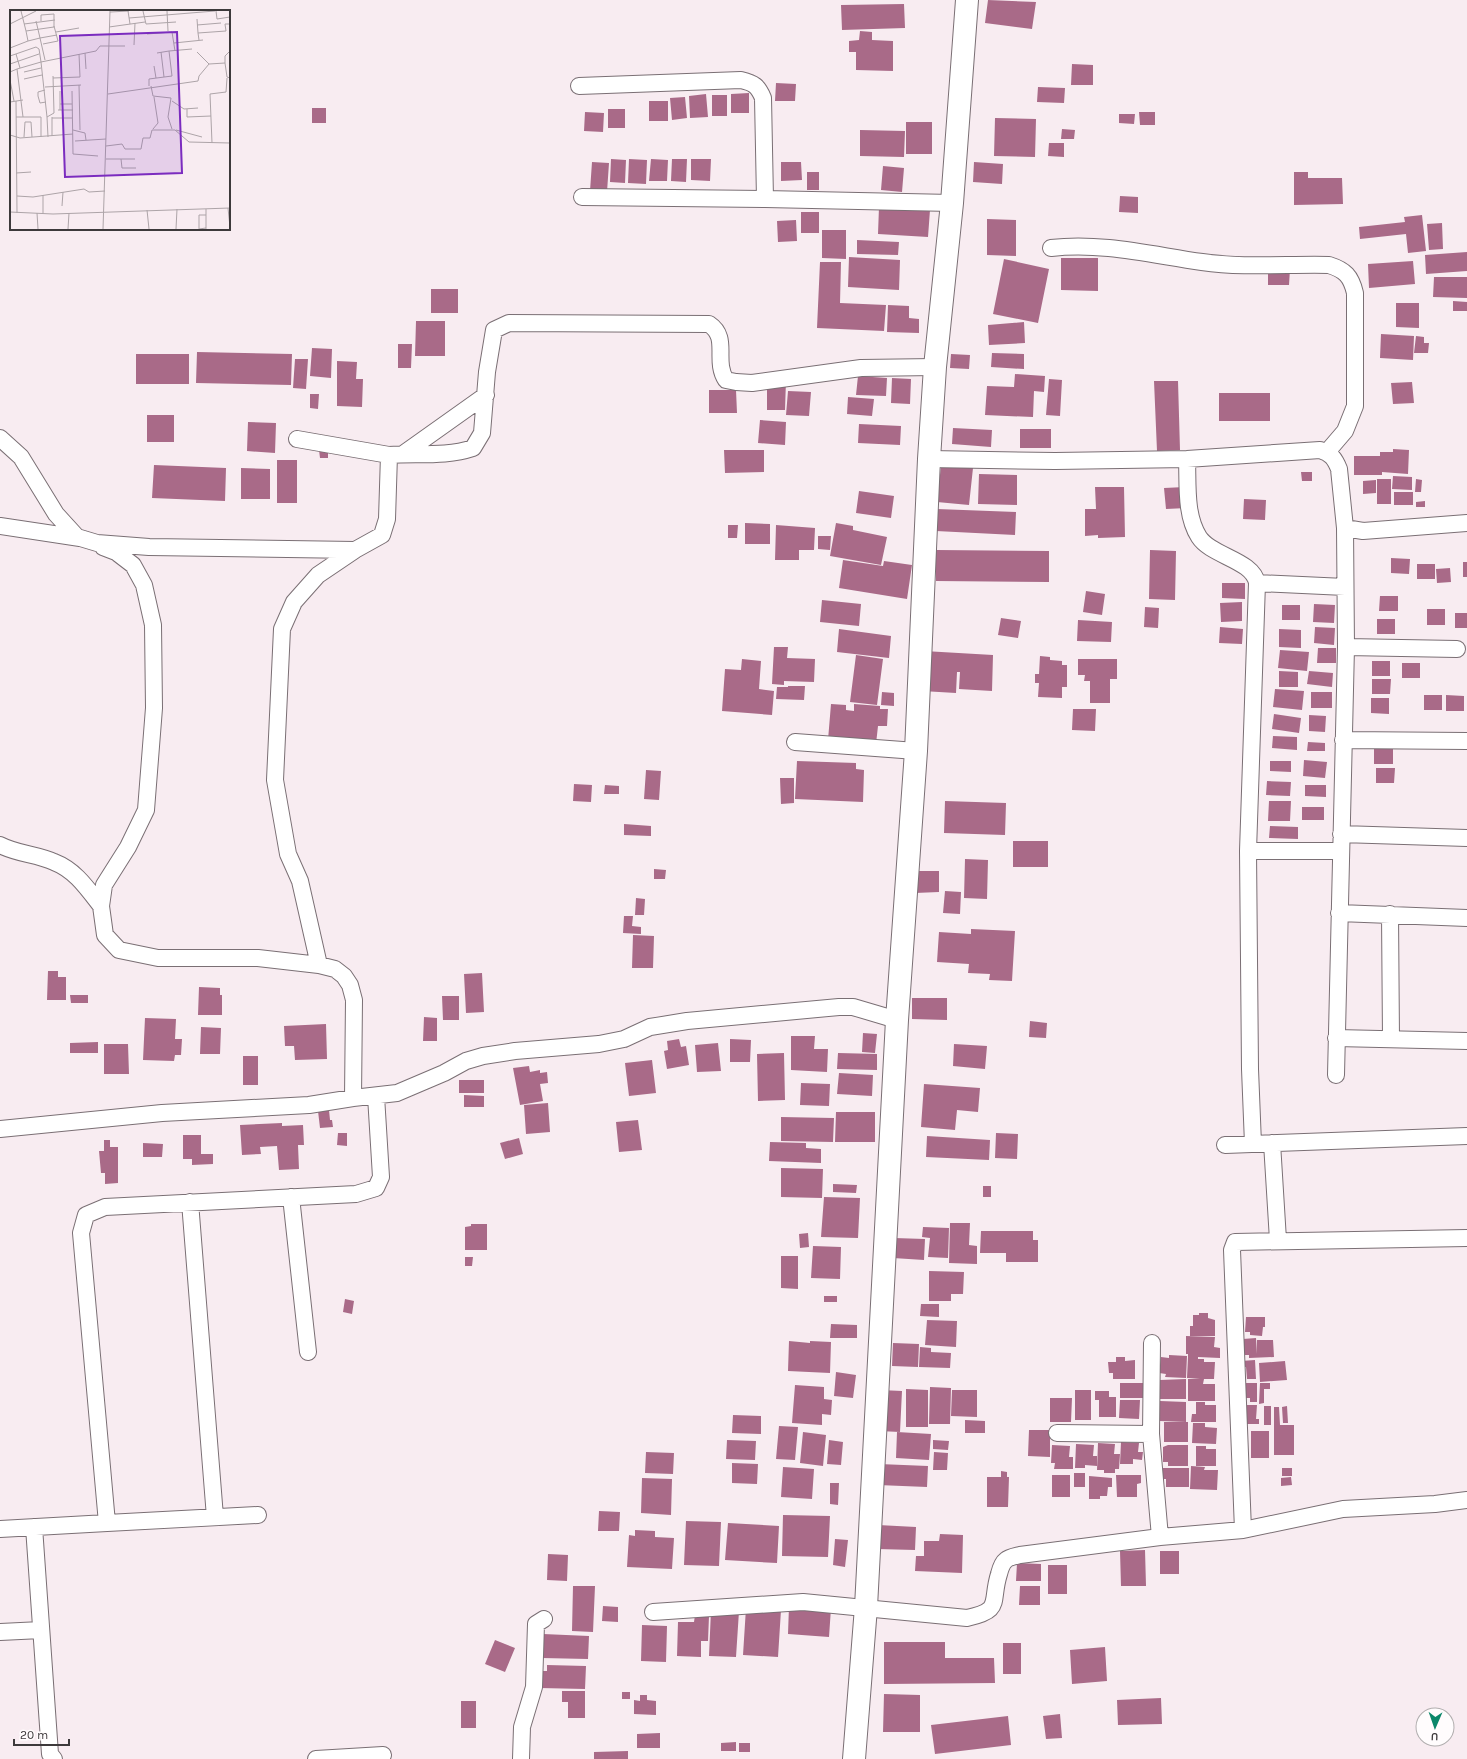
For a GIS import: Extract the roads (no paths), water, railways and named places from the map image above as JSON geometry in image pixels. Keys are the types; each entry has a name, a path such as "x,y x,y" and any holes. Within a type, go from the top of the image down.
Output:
{"main road":[{"path":"854,1759 866,1607 897,1020 916,751 930,459 936,367 952,203 966,0"}],"street":[{"path":"579,86 741,80 752,82 758,88 763,98 765,199"},
{"path":"582,197 952,203"},
{"path":"1051,248 1074,245 1233,266 1329,265 1340,268 1348,274 1355,293 1355,406 1344,431 1327,452"},
{"path":"296,439 396,454 443,454 473,448 482,433 487,372 494,330 509,323 709,324 717,329 720,339 721,372 726,380 736,382 752,382 861,368 936,367"},
{"path":"319,965 300,881 288,854 275,780 282,629 294,602 318,576 355,550 382,535 387,519 396,454 486,395"},
{"path":"0,438 21,457 56,514 77,537 116,552 133,565 144,585 153,625 154,708 146,810 128,847 104,885 101,906 105,935 119,950 158,958 258,958 319,965 335,969 344,976 350,985 354,1000 352,1098"},
{"path":"930,459 1055,461 1187,459 1320,450 1327,452 1336,460 1339,469 1345,528 1346,647 1342,834 1340,851 1336,1075"},
{"path":"1187,459 1191,520 1200,538 1218,551 1253,572 1257,583 1248,851 1250,1069 1253,1144"},
{"path":"1345,528 1363,531 1467,523"},
{"path":"0,526 77,537 98,543 149,547 355,550"},
{"path":"1257,583 1345,587"},
{"path":"1346,647 1457,649"},
{"path":"1343,740 1467,741"},
{"path":"795,742 916,751"},
{"path":"1342,834 1467,838"},
{"path":"0,845 8,849 54,862 78,876 101,906"},
{"path":"1248,851 1340,851"},
{"path":"1339,913 1467,918"},
{"path":"1390,914 1391,1039"},
{"path":"0,1129 162,1113 309,1105 397,1093 444,1073 466,1061 483,1056 515,1051 599,1044 624,1040 650,1027 687,1021 839,1006 853,1007 897,1020"},
{"path":"1336,1038 1467,1041"},
{"path":"107,1523 81,1233 86,1215 105,1207 356,1194 376,1188 381,1177 376,1096"},
{"path":"1225,1145 1467,1136"},
{"path":"1272,1143 1278,1240"},
{"path":"292,1197 308,1352"},
{"path":"190,1202 215,1518"},
{"path":"1243,1530 1232,1250 1235,1242 1278,1240 1467,1238"},
{"path":"1152,1343 1151,1434 1160,1537"},
{"path":"1057,1433 1151,1434"},
{"path":"653,1612 803,1602 967,1618 982,1615 990,1610 995,1602 996,1582 1001,1567 1006,1560 1020,1555 1160,1537 1243,1530 1343,1509 1435,1504 1467,1500"},
{"path":"0,1529 258,1515"},
{"path":"34,1527 50,1754 54,1759"},
{"path":"521,1759 522,1727 534,1686 536,1624 544,1619"},
{"path":"0,1632 42,1630"},
{"path":"316,1759 384,1755"}]}
